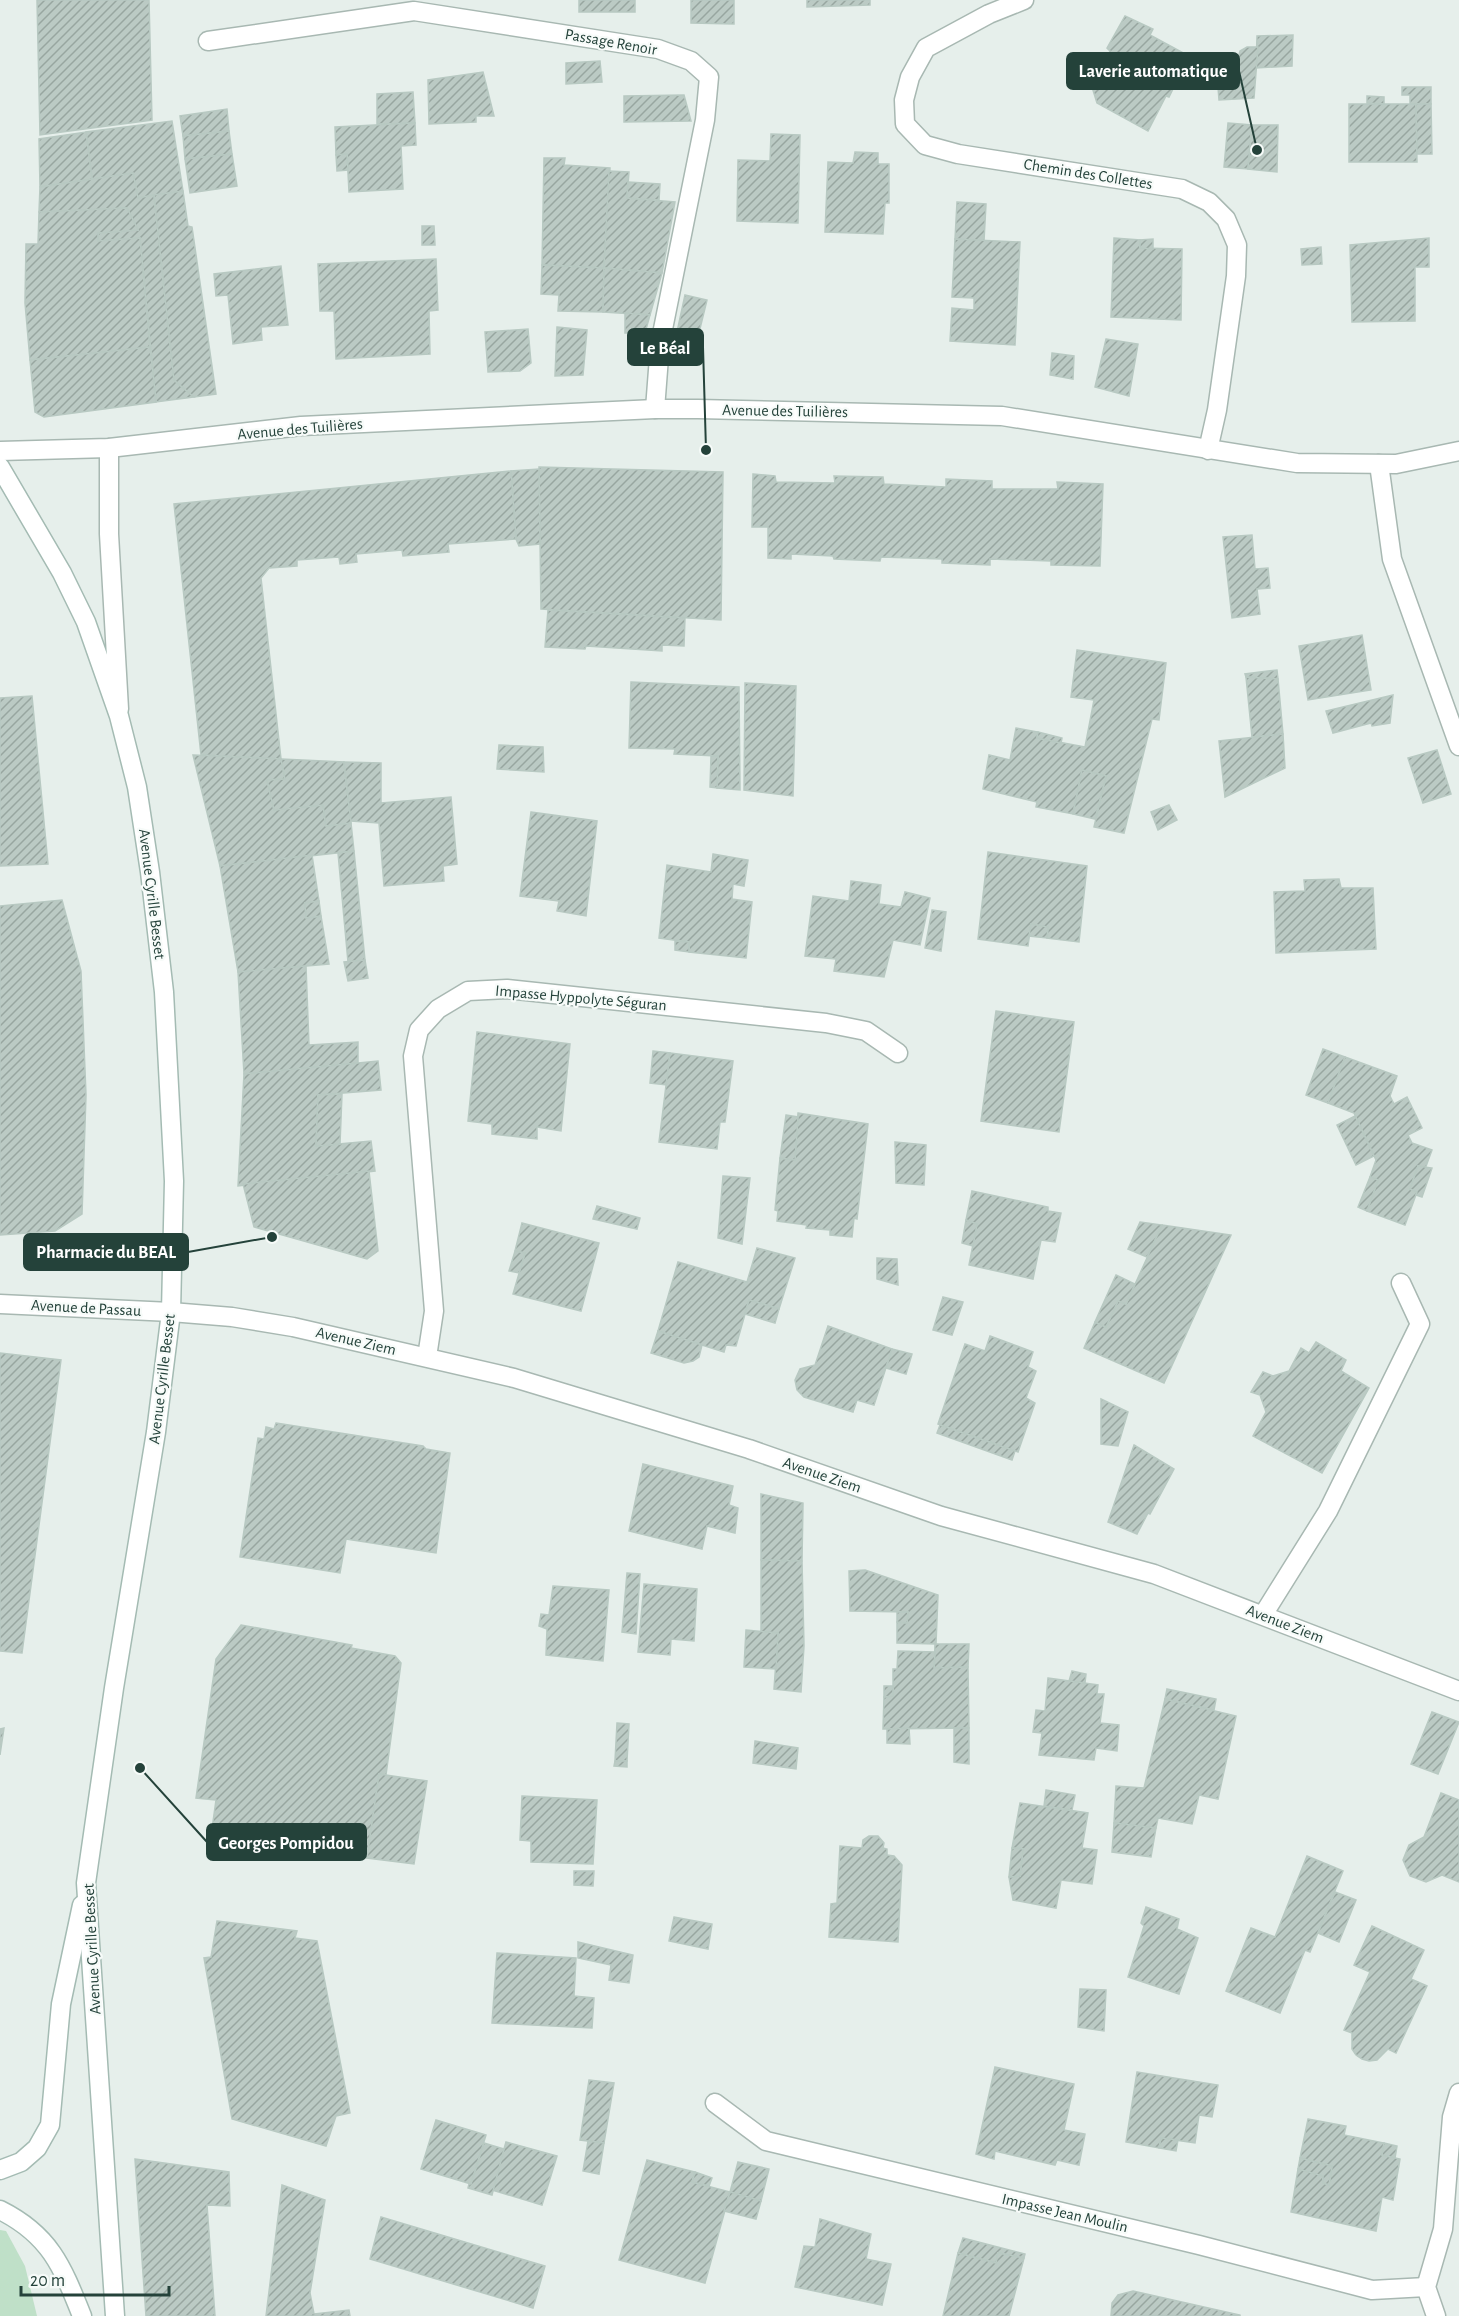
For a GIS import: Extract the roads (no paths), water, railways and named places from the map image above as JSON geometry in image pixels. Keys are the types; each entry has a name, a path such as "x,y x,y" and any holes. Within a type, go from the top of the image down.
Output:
{"street":[{"name":"Chemin des Collettes","path":"1024,0 988,14 926,48 910,77 904,100 905,124 925,145 958,154 1182,189 1209,202 1226,219 1237,245 1236,276 1217,410 1208,450"},
{"name":"Passage Renoir","path":"208,41 414,11 658,48 691,61 709,77 705,120 660,344 655,410"},
{"name":"Avenue des Tuilières","path":"0,451 109,448 301,426 655,410 1002,416 1297,463 1396,464 1459,451"},
{"path":"109,448 109,534 119,716"},
{"path":"1379,464 1392,558 1459,746"},
{"name":"Avenue Cyrille Besset","path":"0,467 62,573 86,622 119,716 136,787 150,872 164,992 174,1182 171,1312 156,1432 114,1688 86,1883 114,2316"},
{"name":"Impasse Hyppolyte Séguran","path":"427,1357 434,1311 413,1056 419,1030 438,1009 468,991 507,989 826,1023 866,1031 898,1053"},
{"path":"1263,1616 1328,1511 1420,1324 1401,1283"},
{"name":"Avenue de Passau","path":"0,1304 171,1312"},
{"name":"Avenue Ziem","path":"171,1312 232,1317 293,1327 525,1382 748,1449 941,1516 1154,1574 1459,1691"},
{"path":"0,2170 21,2162 37,2148 50,2125 61,2004 86,1883"},
{"path":"1436,2316 1426,2287 1443,2229 1452,2117 1459,2093"},
{"name":"Impasse Jean Moulin","path":"715,2103 766,2141 1199,2245 1372,2290 1426,2287"},
{"path":"0,2210 21,2220 54,2254 82,2316"}],"place":[{"name":"Laverie automatique","path":"1257,150"},
{"name":"Le Béal","path":"706,450"},
{"name":"Pharmacie du BEAL","path":"272,1237"},
{"name":"Georges Pompidou","path":"140,1768"}]}
